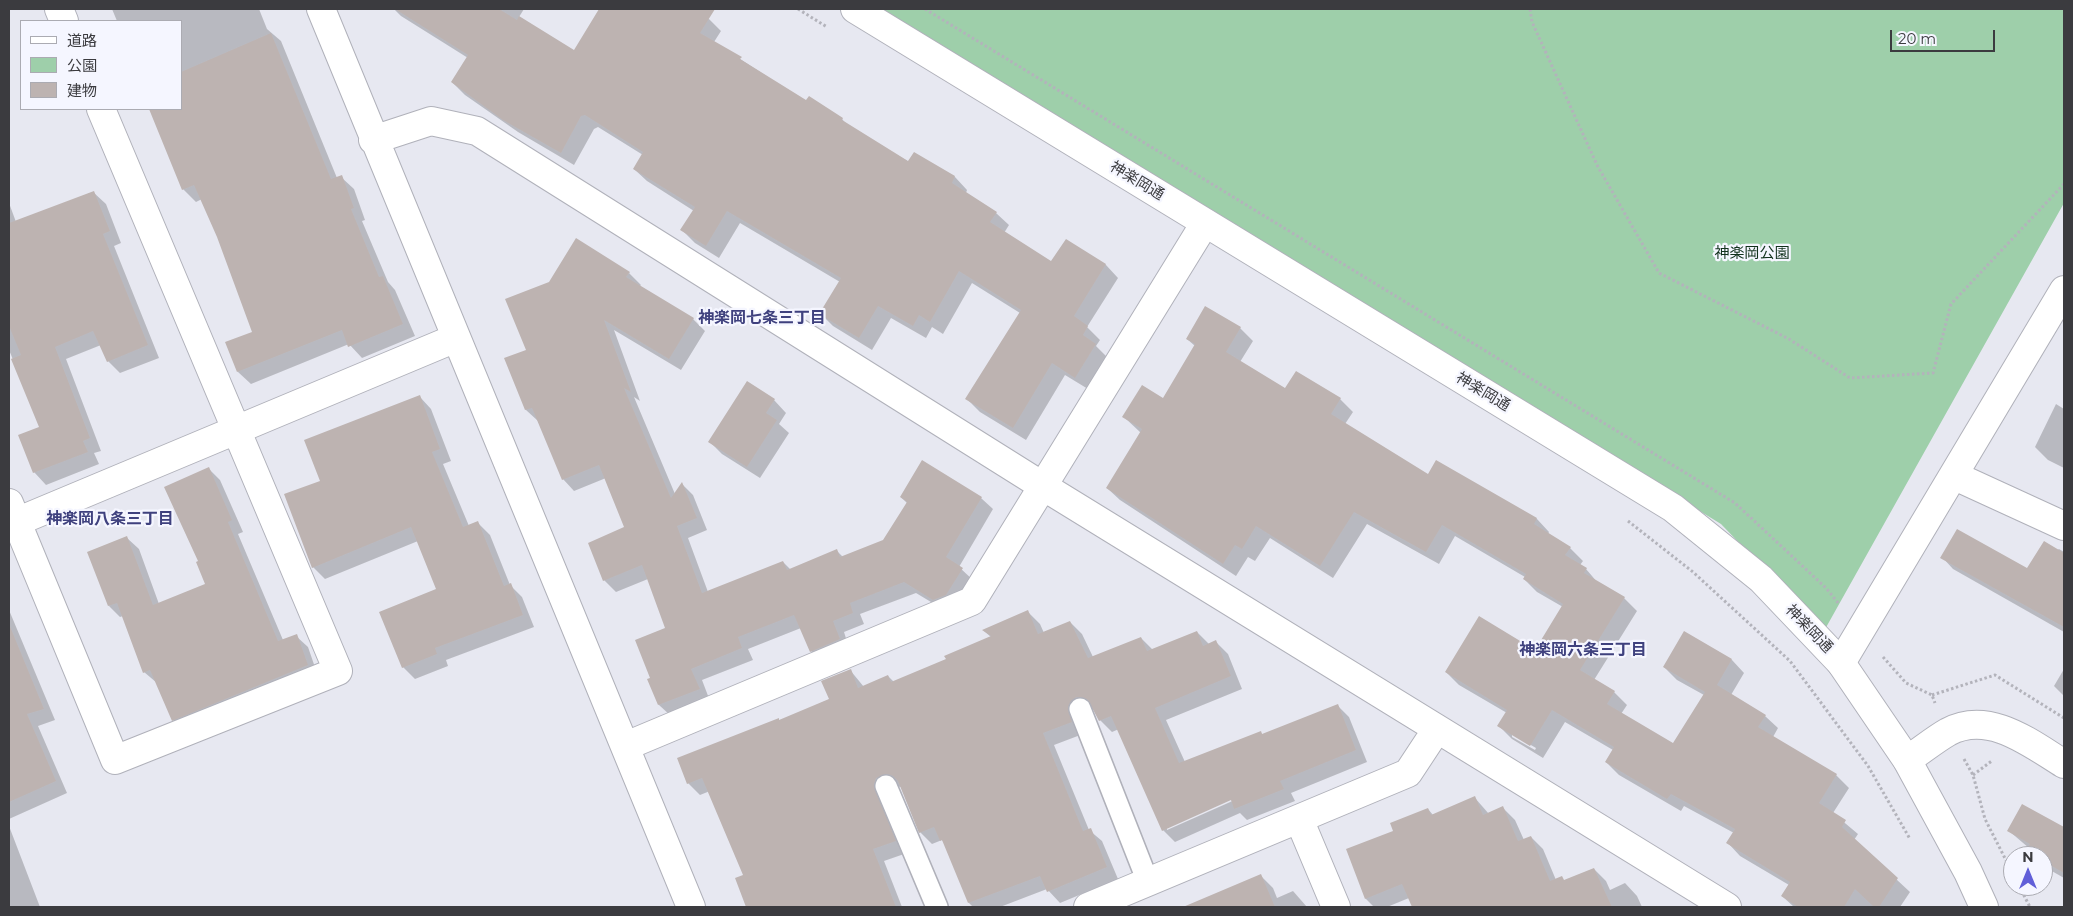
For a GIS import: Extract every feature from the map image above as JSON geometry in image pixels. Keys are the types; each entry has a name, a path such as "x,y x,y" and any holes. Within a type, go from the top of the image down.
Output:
{"street":[{"path":"321,9 373,140 626,746 691,907"},
{"name":"神楽岡通","path":"855,9 1673,508 1760,579 1841,663 1907,760 1968,872 1984,907"},
{"path":"101,110 235,430 338,671 116,760 11,517 235,430 456,338"},
{"path":"373,140 431,121 477,131 1041,485 1727,907"},
{"path":"626,746 972,601 1041,485 1205,223"},
{"path":"1841,663 1955,476 2064,290"},
{"path":"1955,476 2064,526"},
{"path":"1907,760 1950,731 1981,723 2011,732 2064,764"},
{"path":"1088,907 1118,902 1148,882 1408,773 1437,729"},
{"path":"1299,818 1336,907"}],"lane":[{"path":"1080,710 1148,882"},
{"path":"886,786 937,907"}],"path":[{"path":"798,9 832,30"},
{"path":"1530,9 1532,22 1597,165 1658,273 1789,339 1850,378 1933,374 1951,304 2064,184"},
{"path":"1625,518 1693,572 1790,661 1868,766 1911,840"},
{"path":"1932,695 1995,676 2064,718"}],"green space":[{"name":"神楽岡公園","path":"879,9 2064,9 2064,203 1824,631 1721,524"}],"building":[{"path":"395,9 499,9 517,20 519,16 574,50 599,9 715,9 700,33 742,57 740,59 806,100 809,96 843,118 842,120 908,161 914,152 955,176 952,183 997,212 990,222 1051,261 1066,239 1106,264 1074,316 1088,326 1083,335 1096,344 1075,378 1052,363 1013,428 965,399 1021,310 959,271 930,322 919,315 913,326 878,306 859,338 819,314 841,278 727,211 706,246 680,230 695,207 633,169 643,152 585,115 581,116 561,153 503,120 451,82 468,55"},
{"path":"271,33 331,179 342,175 354,208 351,209 379,277 383,276 403,324 348,347 342,330 237,372 225,342 252,332 217,237 194,185 182,190 149,110 182,110 182,72"},
{"path":"94,191 110,231 103,234 148,345 107,362 93,331 55,347 90,438 83,441 88,452 33,473 18,435 39,427 11,359 21,355 9,326 9,223"},
{"path":"576,238 630,272 626,277 694,318 669,359 604,320 631,392 624,388 671,498 682,482 697,518 677,526 702,593 783,561 787,570 837,549 840,557 883,540 907,502 900,497 922,460 982,497 946,557 963,568 946,595 933,600 904,582 850,603 853,613 833,621 840,639 810,652 794,615 738,637 742,648 691,669 700,689 658,705 647,679 650,678 635,640 665,628 642,565 603,581 588,543 624,527 599,465 562,480 532,408 525,410 504,358 526,350 505,299 549,282"},
{"path":"1205,306 1241,327 1226,352 1285,388 1296,371 1341,398 1331,414 1428,474 1436,460 1537,518 1534,524 1571,547 1565,555 1587,568 1584,573 1625,597 1580,670 1615,691 1607,704 1673,743 1705,692 1663,667 1684,631 1732,659 1717,685 1766,715 1758,727 1837,774 1819,803 1846,820 1842,827 1898,878 1879,907 1874,907 1855,889 1844,907 1798,907 1781,896 1790,882 1726,843 1735,829 1671,794 1667,799 1605,762 1614,747 1552,710 1530,746 1497,726 1507,710 1445,672 1479,616 1535,650 1563,604 1523,579 1526,574 1442,525 1426,552 1354,512 1320,566 1256,526 1242,549 1235,545 1223,564 1106,488 1142,429 1122,417 1142,385 1163,398 1195,344 1186,339"},
{"path":"747,381 775,399 766,413 777,420 747,467 708,442"},
{"path":"420,395 440,449 432,452 463,527 478,521 504,586 511,583 523,615 435,648 437,654 402,668 379,612 436,589 411,527 312,568 284,494 320,481 304,440"},
{"path":"209,467 232,520 228,522 278,641 297,634 308,665 172,721 150,670 143,673 117,603 108,606 87,552 127,536 153,605 205,584 196,562 198,561 164,487"},
{"path":"1957,529 2027,568 2044,541 2064,553 2064,627 1940,558"},
{"path":"1028,610 1038,634 1070,621 1088,658 1141,637 1147,651 1197,631 1203,646 1216,640 1231,676 1155,708 1179,763 1261,731 1262,734 1338,704 1356,750 1280,781 1284,789 1234,809 1231,800 1162,831 1111,716 1099,721 1088,700 1076,697 1068,707 1072,722 1043,733 1083,831 1091,828 1107,867 1047,892 1040,876 968,903 942,840 940,841 934,827 919,833 898,781 893,776 887,774 876,778 874,785 896,841 873,849 896,907 746,907 735,878 743,875 702,778 687,784 677,758 829,699 821,681 851,669 858,688 888,675 891,682 946,659 944,656 991,636 982,630"},
{"path":"9,624 44,709 27,714 56,781 9,802"},
{"path":"1475,796 1483,815 1503,806 1518,841 1531,836 1550,881 1562,876 1564,880 1594,868 1612,907 1412,907 1402,884 1365,899 1346,849 1393,831 1390,823 1428,808 1431,815"},
{"path":"2022,804 2064,827 2064,873 2053,867 2053,846 2029,846 2030,844 2007,831"},
{"path":"1261,874 1275,907 1183,907"}],"district":[{"name":"神楽岡七条三丁目","path":"762,318"},
{"name":"神楽岡八条三丁目","path":"110,519"},
{"name":"神楽岡六条三丁目","path":"1583,650"}]}
